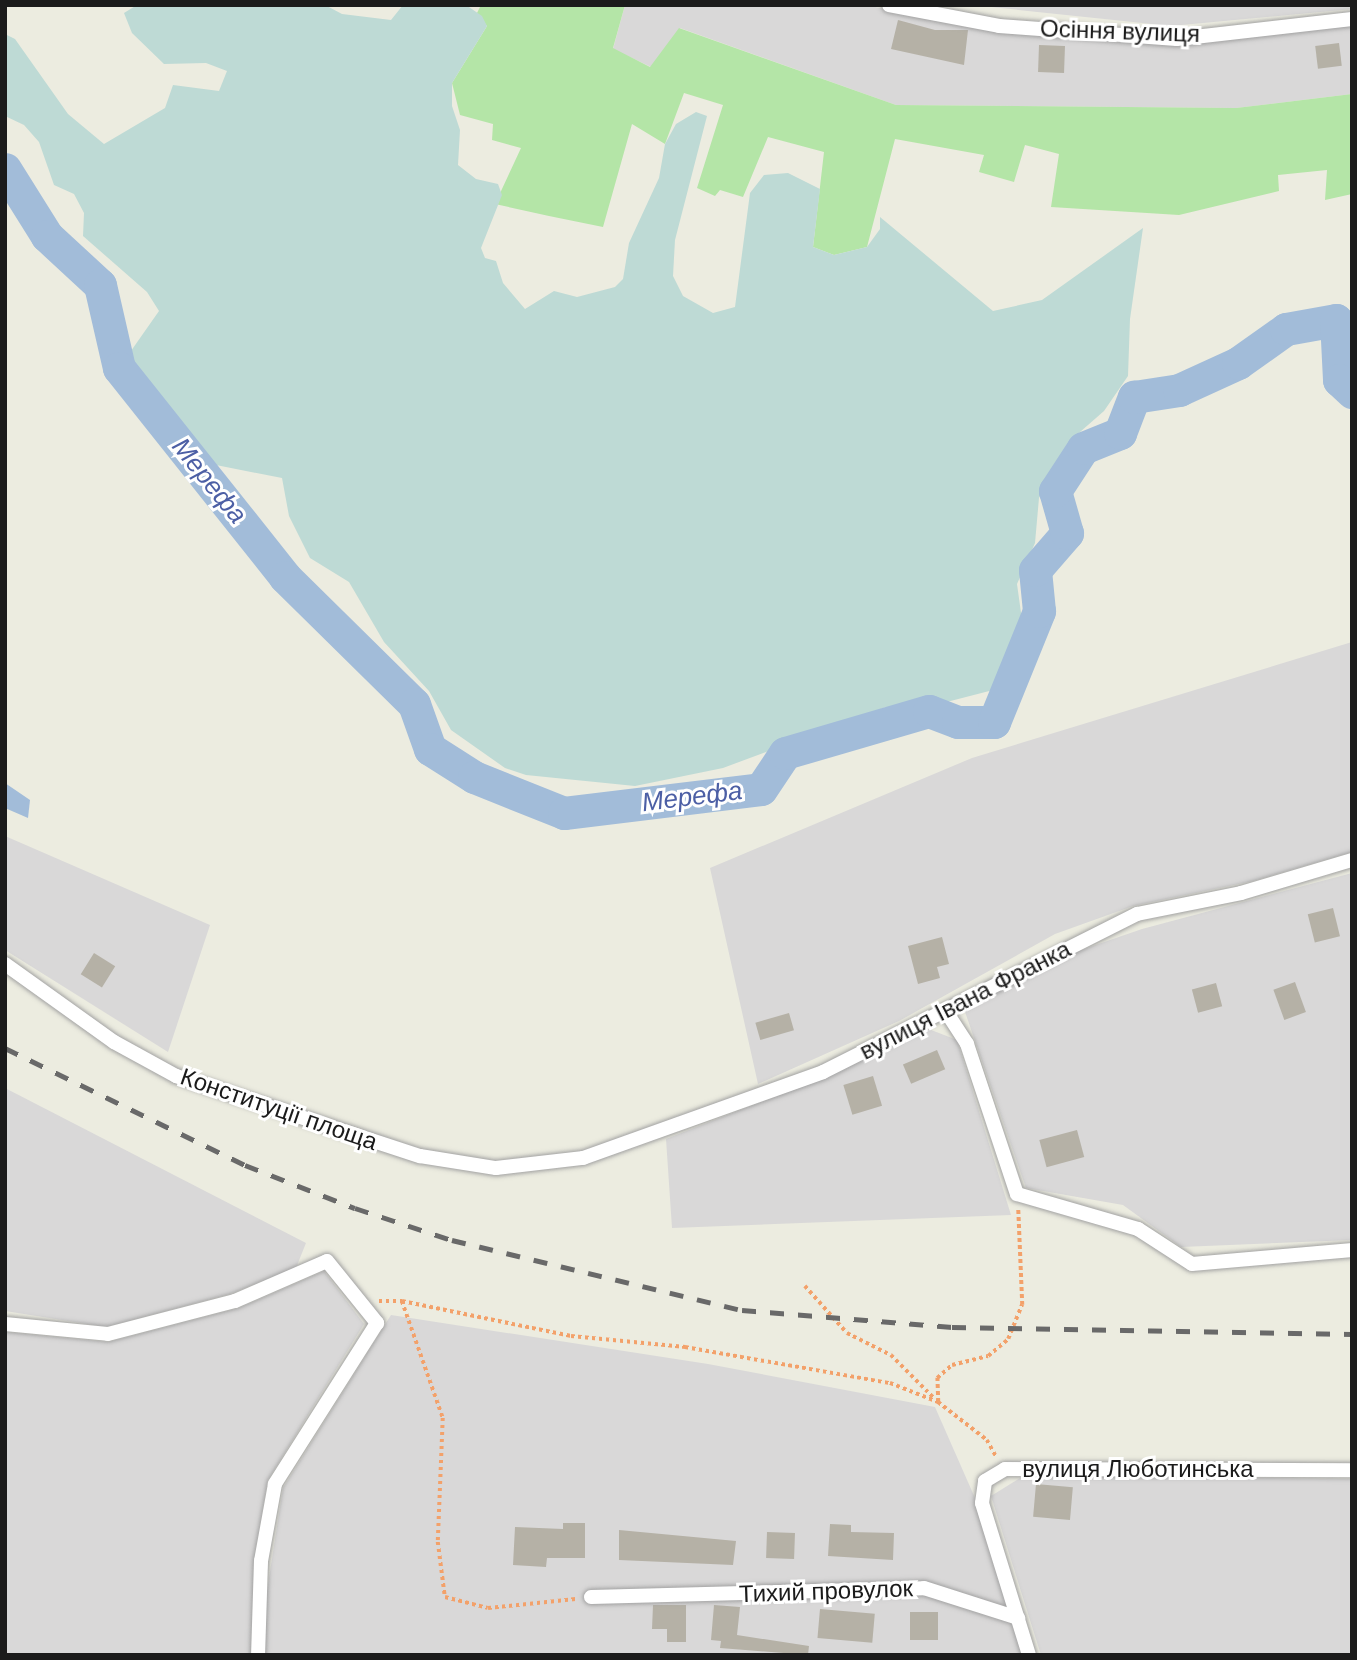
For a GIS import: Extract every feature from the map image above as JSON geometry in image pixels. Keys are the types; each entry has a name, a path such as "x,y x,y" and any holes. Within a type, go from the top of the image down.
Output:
{"street":[{"name":"Осіння вулиця","path":"889,5 999,26 1177,39 1352,19"},
{"name":"вулиця Івана Франка","path":"583,1158 823,1072 947,1013 1030,964 1137,914 1241,893 1352,860"},
{"name":"Конституції площа","path":"5,964 114,1042 176,1076 297,1118 420,1156 496,1168 583,1158"},
{"path":"947,1013 967,1044 1017,1194 1138,1229 1192,1264 1352,1250"},
{"path":"5,1324 108,1335 235,1301 327,1261 377,1323 275,1484 261,1561 258,1655"},
{"name":"вулиця Люботинська","path":"1018,1618 982,1503 985,1481 1005,1469 1352,1470"},
{"name":"Тихий провулок","path":"591,1597 924,1588 1018,1618"},
{"path":"1018,1618 1029,1655"}],"path":[{"path":"938,1402 937,1378 952,1364 988,1356 1008,1339 1022,1305 1017,1194"},
{"path":"805,1286 847,1333 891,1355 938,1402 986,1440 1005,1469"},
{"path":"359,1301 402,1301 570,1336 685,1347 890,1383 938,1402"},
{"path":"402,1301 443,1418 439,1542 445,1597 488,1608 591,1597"}],"shaded area":[{"path":"137,5 325,5 342,14 391,20 403,5 466,5 482,16 487,26 452,83 452,106 460,130 458,165 476,179 498,184 502,195 481,248 485,258 496,261 503,283 525,309 554,291 577,297 615,287 623,279 629,243 659,178 665,144 676,124 696,112 707,116 675,240 673,276 683,296 713,313 735,307 750,193 764,175 788,173 820,189 813,247 834,255 867,247 880,229 880,217 993,311 1042,300 1143,228 1130,319 1128,376 1104,411 1072,439 1039,498 1035,543 1017,584 1023,627 997,689 935,705 929,711 886,707 723,768 635,786 526,775 505,768 451,730 429,691 384,642 349,582 310,558 289,516 282,478 216,465 168,420 141,383 119,368 159,311 147,292 83,236 84,213 74,194 54,185 39,142 24,125 5,116 5,34 15,39 68,114 104,144 165,108 173,85 219,91 227,71 206,63 164,64 132,33 124,13"},
{"path":"625,5 865,5 998,31 1177,45 1352,25 1352,94 1236,108 896,105 680,28 651,67 613,49"},
{"path":"972,5 1352,5 1352,9 1171,26"},
{"path":"1352,642 1352,852 1253,881 1133,906 1055,934 899,1021 758,1084 710,868 972,758"},
{"path":"5,836 210,925 168,1052 5,950"},
{"path":"1352,873 1352,1240 1181,1247 1123,1205 1026,1188 964,1009 1055,959 1142,929"},
{"path":"926,1028 957,1040 1011,1215 672,1228 666,1139 838,1072"},
{"path":"5,1088 306,1243 296,1268 230,1294 106,1327 5,1311"},
{"path":"324,1271 364,1324 268,1480 254,1559 251,1655 5,1655 5,1332 108,1342 239,1308"},
{"path":"391,1315 708,1364 935,1407 975,1498 1022,1655 264,1655 267,1591 283,1488"},
{"path":"1025,1475 1352,1479 1352,1655 1041,1655 991,1496"}],"green space":[{"path":"481,5 625,5 613,48 650,67 679,28 896,105 1236,108 1352,94 1352,194 1325,200 1327,170 1278,175 1279,191 1179,215 1051,207 1059,154 1025,145 1014,182 979,172 984,155 895,139 867,247 834,255 813,247 824,152 768,137 743,197 720,190 715,196 697,188 723,105 684,93 665,144 632,124 603,227 549,216 495,204 521,148 492,140 493,124 460,115 452,83 487,26 477,13"}],"water":[{"path":"5,783 30,800 28,818 5,808"}],"building":[{"path":"898,20 935,30 968,30 964,65 891,49"},
{"path":"1339,43 1342,66 1318,69 1315,46"},
{"path":"1039,45 1065,46 1064,73 1038,72"},
{"path":"1333,908 1340,936 1315,942 1308,914"},
{"path":"942,937 949,964 937,967 940,978 918,984 908,946"},
{"path":"94,953 115,966 102,987 81,974"},
{"path":"1295,982 1306,1012 1284,1020 1273,990"},
{"path":"1216,983 1222,1006 1198,1013 1192,989"},
{"path":"789,1013 794,1030 760,1040 755,1023"},
{"path":"937,1050 945,1069 911,1084 903,1064"},
{"path":"873,1076 882,1106 852,1115 843,1085"},
{"path":"1077,1130 1084,1157 1047,1167 1039,1140"},
{"path":"1036,1484 1073,1487 1070,1520 1033,1517"},
{"path":"563,1523 585,1523 585,1558 547,1558 546,1567 513,1565 515,1527 563,1529"},
{"path":"830,1524 851,1525 851,1532 894,1533 893,1560 828,1556"},
{"path":"619,1530 736,1541 733,1565 619,1560"},
{"path":"767,1532 795,1533 794,1559 766,1558"},
{"path":"653,1605 686,1605 686,1642 667,1642 667,1629 652,1629"},
{"path":"714,1605 740,1607 737,1635 809,1646 808,1655 720,1648 721,1641 711,1640"},
{"path":"820,1609 875,1614 872,1643 817,1638"},
{"path":"910,1612 938,1612 938,1640 910,1640"}],"waterway":[{"name":"Мерефа","path":"5,169 47,236 100,285 119,368 285,577 414,704 430,749 474,777 564,813 761,789 785,753 929,711 958,722 994,722 1039,611 1035,570 1067,533 1055,491 1083,448 1120,433 1134,397 1179,390 1238,363 1286,329 1336,320 1339,380 1352,392"}],"railway":[{"path":"5,1048 245,1165 355,1208 452,1240 742,1310 952,1327 1352,1334"}]}
